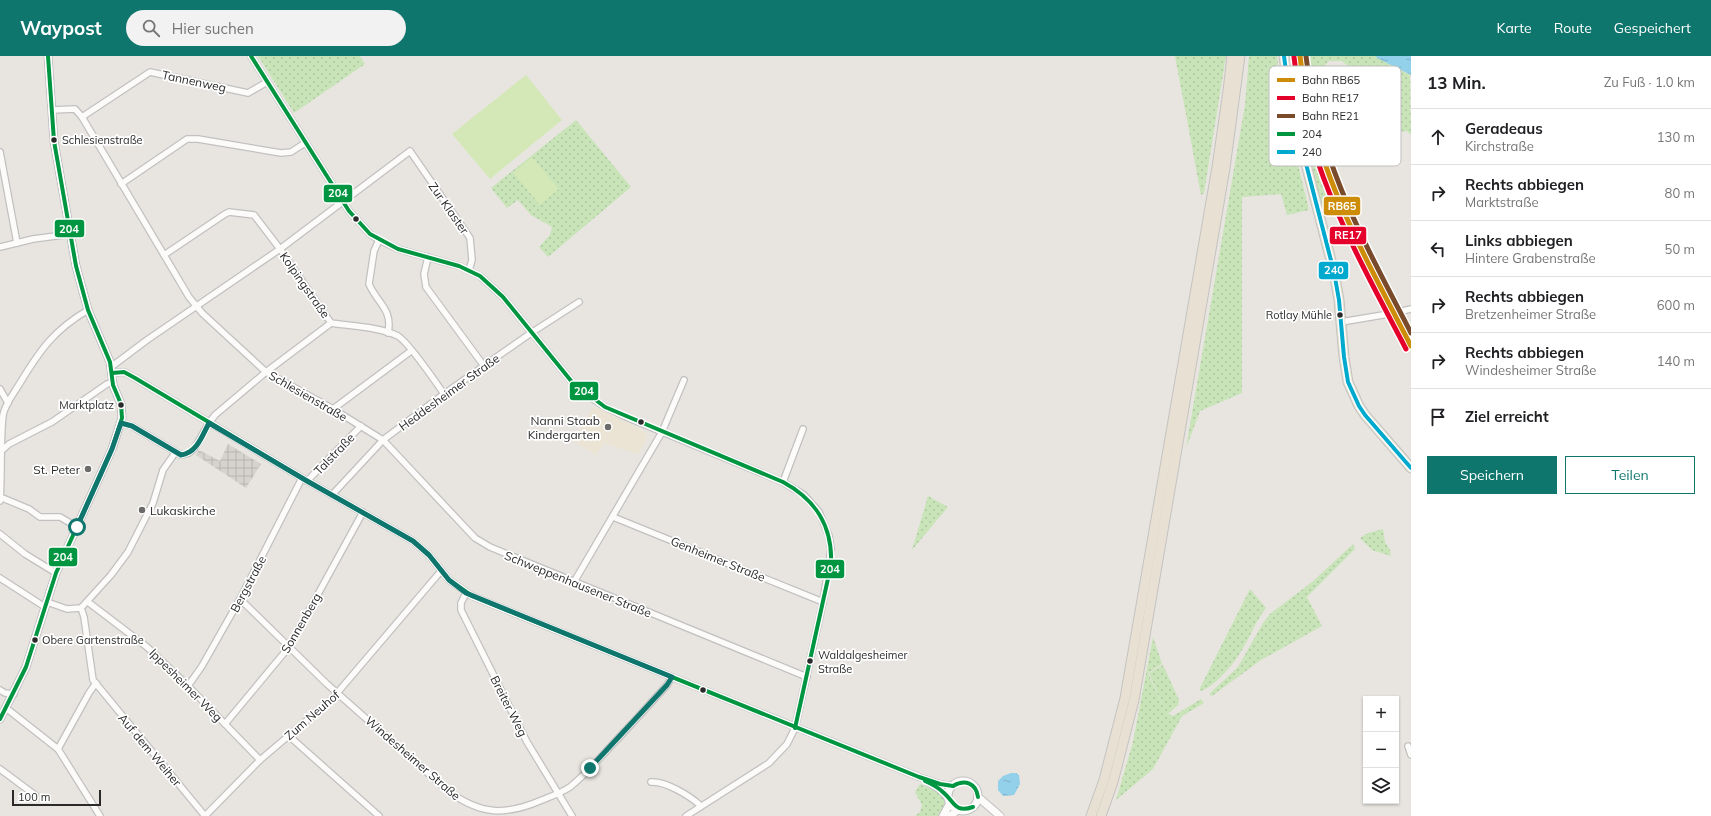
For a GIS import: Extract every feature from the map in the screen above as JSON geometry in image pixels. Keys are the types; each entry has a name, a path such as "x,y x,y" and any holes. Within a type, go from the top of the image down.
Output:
{"highway":[{"path":"1091,816 1110,759 1125,698 1217,167 1232,56"},
{"path":"1101,816 1113,782 1134,700 1226,168 1240,56"}],"main road":[{"path":"1284,56 1285,66"},
{"path":"1306,166 1337,289 1348,382 1359,406 1374,426 1411,468"}],"street":[{"path":"0,719 14,694 29,657 56,574 112,449 121,423 121,404 113,382 111,370 88,310 80,281 54,141 48,56"},
{"path":"251,56 343,201 364,228 379,240 398,249 469,270 480,276 496,289 565,375 590,397 618,413 794,488 812,503 819,512 830,536 830,566 795,728 787,744 769,763 686,816"},
{"name":"Tannenweg","path":"82,117 150,72 248,93 267,82"},
{"path":"52,110 75,109 82,117"},
{"name":"Schlesienstraße","path":"82,117 164,255 202,313 266,372 333,409 383,440"},
{"path":"121,184 187,139 198,138 281,153 291,152 306,143"},
{"name":"Zur Klaster","path":"343,201 410,151 470,238 472,260 469,270"},
{"path":"0,152 17,243"},
{"path":"111,370 147,340 280,249 343,201"},
{"name":"Kolpingstraße","path":"164,255 229,212 254,216 280,249 331,323 388,333 402,339 444,394"},
{"path":"0,247 71,234"},
{"path":"379,240 373,258 369,284 388,314 390,321 388,333"},
{"path":"428,257 424,274 426,287 484,366"},
{"name":"Heddesheimer Straße","path":"332,495 383,440 444,394 531,333 579,302"},
{"path":"1341,322 1411,309"},
{"path":"0,501 0,452 3,416 8,403 46,344 63,328 88,310"},
{"path":"121,423 132,426 175,453 184,455 192,451 215,416 266,372 331,323"},
{"path":"333,409 411,351"},
{"path":"111,370 127,373 188,411 307,481 413,541 429,555 449,580 466,593 918,777 940,784 953,786"},
{"path":"574,582 662,432 684,380"},
{"path":"0,452 9,444 52,422 107,384 113,382"},
{"path":"0,389 8,403"},
{"name":"Talstraße","path":"307,481 361,426"},
{"path":"782,482 803,429"},
{"name":"Schweppenhausener Straße","path":"383,440 475,538 490,547 807,678"},
{"path":"0,578 46,604 75,610 81,608 117,568 132,544 153,503 163,470 175,453"},
{"name":"Bergstraße","path":"188,686 202,666 240,599 302,478"},
{"path":"0,497 29,509 40,517 60,517 77,527"},
{"name":"Sonnenberg","path":"225,724 289,647 363,512"},
{"name":"Genheimer Straße","path":"613,517 823,602"},
{"path":"0,534 25,554 56,574"},
{"name":"Zum Neuhof","path":"205,816 260,760 338,694 441,571"},
{"name":"Breiter Weg","path":"466,593 461,603 461,610 527,742 557,794 572,816"},
{"name":"Windesheimer Straße","path":"240,599 338,694 456,797 473,806 500,814 518,809 557,794 570,786 590,768 667,685 672,677"},
{"name":"Ippesheimer Weg","path":"88,602 138,639 188,686 260,760"},
{"name":"Auf dem Weiher","path":"81,608 85,624 91,674 96,683 205,816"},
{"path":"58,749 96,683"},
{"path":"0,690 5,693 14,694"},
{"path":"6,708 58,749 99,816"},
{"path":"289,736 379,816"},
{"path":"1408,746 1411,755"},
{"path":"0,769 34,795"},
{"path":"918,777 942,791 958,810 966,811 973,807 978,797"},
{"path":"651,782 663,783 701,806"},
{"path":"943,816 949,801 949,792 958,782 968,782 976,788 978,797 1000,816"},
{"path":"973,807 984,809 1000,816"},
{"path":"950,816 958,810"}],"shaded area":[{"name":"Nanni Staab Kindergarten","path":"594,406 644,431 647,438 638,454 604,443 596,455 573,441"},
{"path":"228,444 261,464 246,488 196,455 199,450 220,461"}],"green space":[{"path":"258,56 360,56 365,64 294,113"},
{"path":"1175,56 1226,56 1204,193 1201,195"},
{"path":"1249,56 1277,56 1278,66 1269,66 1269,166 1298,166 1309,210 1287,215 1281,194 1242,197 1242,393 1200,411 1186,448 1245,105"},
{"path":"1293,56 1298,56 1300,66 1293,66"},
{"path":"1306,56 1376,56 1394,66 1348,66 1342,61 1329,61 1324,66 1308,66"},
{"path":"1401,70 1410,75 1411,135 1407,131 1402,132"},
{"path":"526,75 562,120 490,179 452,134"},
{"path":"576,120 631,187 548,257 539,247 550,235 552,227 531,215 518,200 507,208 491,188"},
{"path":"532,157 559,189 540,205 513,173"},
{"path":"1312,166 1335,166 1348,198 1322,207"},
{"path":"928,496 948,507 912,550"},
{"path":"1383,529 1385,542 1390,550 1391,556 1372,550 1360,538 1368,533"},
{"path":"1353,544 1355,549 1307,597 1322,626 1261,660 1212,696 1209,694 1238,667 1263,623 1270,614 1312,582"},
{"path":"1250,589 1266,608 1242,650 1231,665 1216,682 1200,691 1200,688"},
{"path":"1153,637 1162,664 1148,673 1166,713 1173,716 1201,699 1204,703 1182,716 1153,769 1116,800 1133,742"},
{"path":"1163,665 1179,700 1178,705 1169,713 1166,713 1149,673"},
{"path":"920,784 937,792 944,799 945,804 939,816 915,816 920,812 922,805 915,792"}],"water":[{"path":"1376,56 1411,56 1411,75 1401,70 1401,66 1393,66 1377,58"},
{"path":"1016,773 1019,775 1020,784 1014,795 1003,796 998,790 998,781 1003,776"}],"rail line":[{"name":"RB65","path":"1300,56 1302,66"},
{"name":"RE21","path":"1306,56 1308,66"},
{"name":"RE17","path":"1294,57 1295,66"},
{"name":"RE17","path":"1320,166 1336,208 1352,243 1406,349"},
{"name":"RB65","path":"1326,166 1358,241 1411,346"},
{"name":"RE21","path":"1332,166 1360,233 1411,333"}],"transit line":[{"name":"204","path":"0,719 26,667 56,573 112,449 122,418 121,404 113,385 110,362 88,310 76,266 54,141 48,56"},
{"name":"204","path":"251,56 349,211 370,234 398,249 459,266 480,276 503,297 572,382 605,407 783,482 795,489 813,506 820,516 829,538 831,565 795,728"},
{"name":"240","path":"1284,56 1285,66"},
{"name":"240","path":"1307,166 1334,272 1339,300 1344,357 1348,382 1359,406 1365,415 1411,468"},
{"name":"204","path":"112,373 124,372 135,378 302,478 413,541 429,555 449,580 472,596 919,777 940,784 953,786"},
{"name":"204","path":"121,423 132,426 181,455 187,453 195,447 209,423"},
{"name":"204","path":"925,781 940,789 959,808 967,809 973,807"},
{"name":"204","path":"953,786 962,783 969,784 975,788 978,797"}],"place":[{"name":"Schlesienstraße","path":"54,140"},
{"name":"Rotlay Mühle","path":"1340,315"},
{"name":"Marktplatz","path":"121,405"},
{"name":"Nanni Staab Kindergarten","path":"608,427"},
{"name":"St. Peter","path":"88,469"},
{"name":"Lukaskirche","path":"142,510"},
{"name":"Obere Gartenstraße","path":"35,640"},
{"name":"Waldalgesheimer Straße","path":"810,661"}],"route":[{"path":"77,527 112,449 121,423 132,426 175,453 181,455 189,453 194,449 209,423 413,541 429,555 449,580 466,593 672,677 667,685 590,768"}]}
